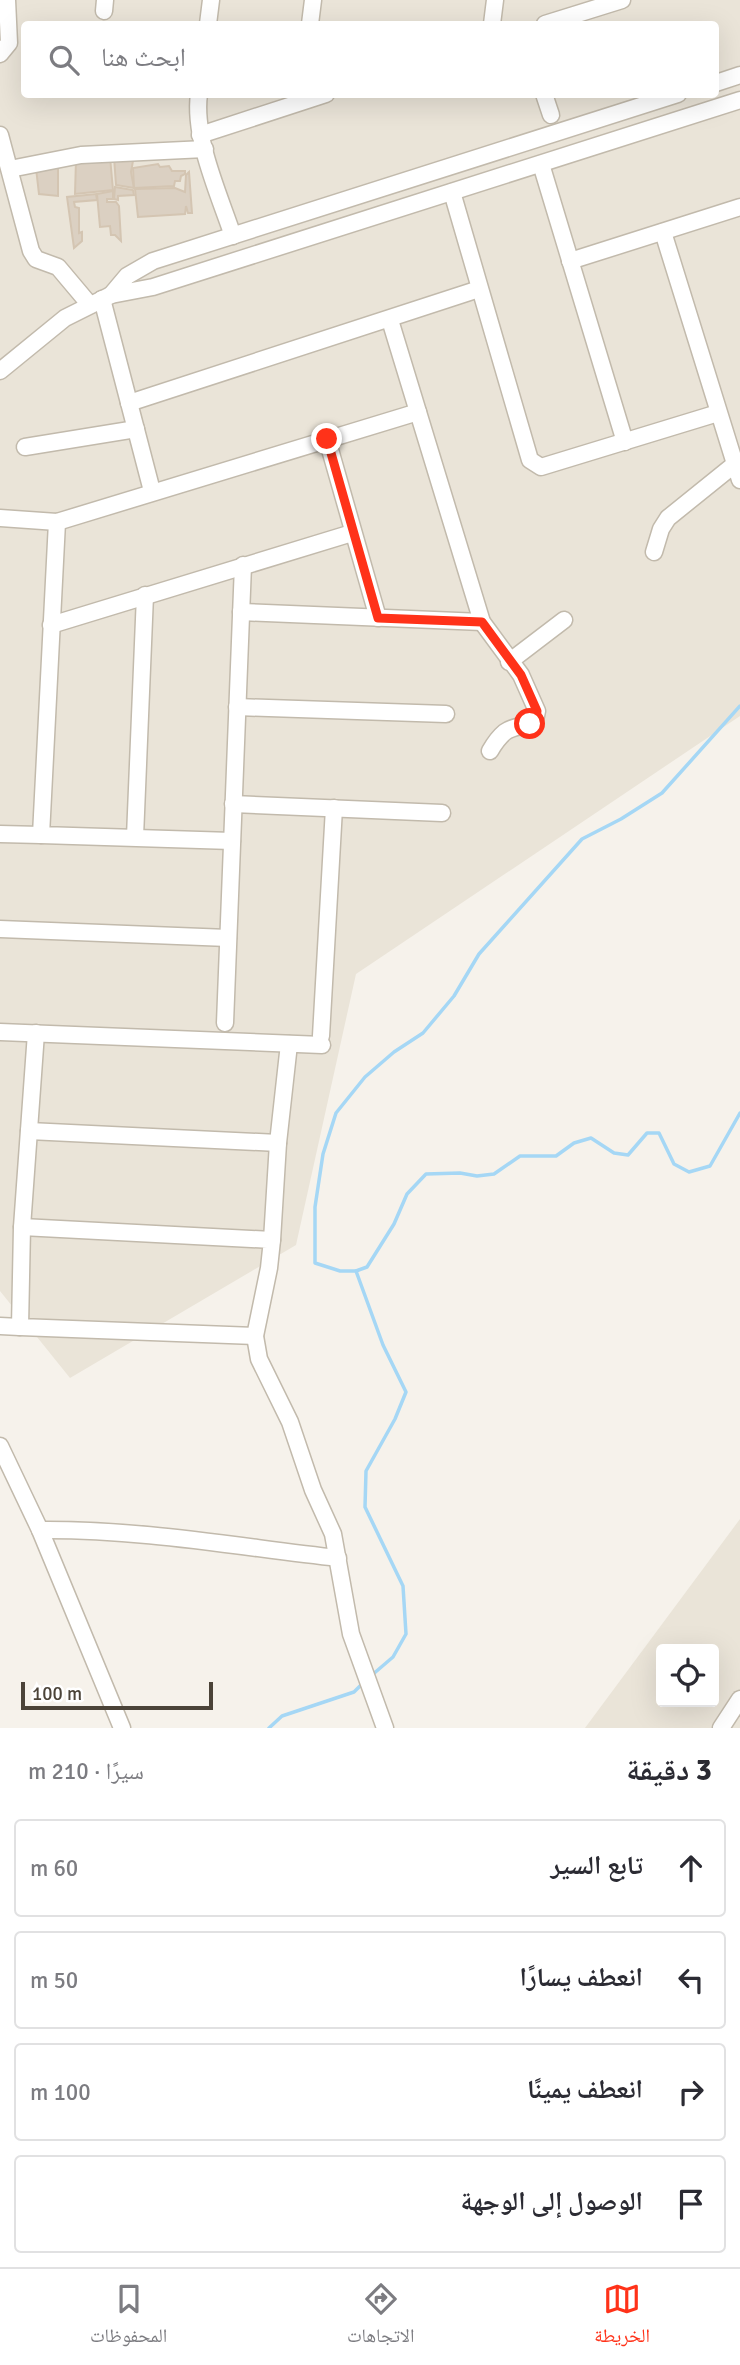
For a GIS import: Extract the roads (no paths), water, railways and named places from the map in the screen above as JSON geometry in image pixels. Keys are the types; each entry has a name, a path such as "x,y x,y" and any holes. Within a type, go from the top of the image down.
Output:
{"street":[{"path":"0,54 3,54 9,43 7,0"},
{"path":"208,21 211,0"},
{"path":"310,21 313,0"},
{"path":"492,21 495,0"},
{"path":"552,21 592,5 622,0"},
{"path":"719,82 740,75"},
{"path":"199,98 197,112 202,142 233,236"},
{"path":"545,98 551,115"},
{"path":"101,300 138,268 665,98"},
{"path":"10,169 81,155 202,142 301,99"},
{"path":"0,371 65,318 101,300 153,287 740,100"},
{"path":"0,138 31,251 36,259 58,267 101,300 152,491"},
{"path":"541,163 625,442"},
{"path":"452,192 530,460 541,467 718,413"},
{"path":"570,261 740,207"},
{"path":"654,552 661,529 668,518 737,472 663,232"},
{"path":"129,403 480,289"},
{"path":"390,320 482,622 521,675 537,711 536,718 530,724 507,730 490,751"},
{"path":"0,518 57,522 418,412"},
{"path":"25,447 136,429"},
{"path":"327,439 378,618"},
{"path":"41,835 57,522"},
{"path":"51,625 352,533"},
{"path":"225,1023 243,565"},
{"path":"135,837 145,595"},
{"path":"241,612 482,622"},
{"path":"509,662 564,621"},
{"path":"237,707 446,714"},
{"path":"233,804 442,813"},
{"path":"0,1032 289,1044 322,1040 334,808"},
{"path":"0,834 232,841"},
{"path":"0,929 228,938"},
{"path":"20,1327 22,1227 36,1033"},
{"path":"289,1044 278,1143 269,1268 255,1336 258,1359 290,1423 313,1490 333,1534 351,1634 387,1726"},
{"path":"29,1131 278,1143"},
{"path":"22,1227 272,1240"},
{"path":"0,1326 255,1336"},
{"path":"0,1446 40,1530 122,1728"},
{"path":"40,1530 83,1529 181,1537 338,1558"},
{"path":"722,1728 740,1699"}],"waterway":[{"path":"372,1675 393,1657 406,1634 403,1586 365,1507 366,1471 395,1419 406,1392 383,1345 356,1271 340,1271 315,1263 315,1207 323,1154 336,1113 365,1077 394,1052 423,1033 454,996 479,954 582,839 621,819 662,793 740,706"},
{"path":"356,1271 367,1267 394,1224 407,1194 426,1174 494,1174 520,1156 556,1156 574,1143 591,1138 614,1153 628,1155 647,1133 659,1133 674,1164 689,1172 710,1166 740,1113"},
{"path":"269,1728 282,1716 354,1692 364,1682"}]}
